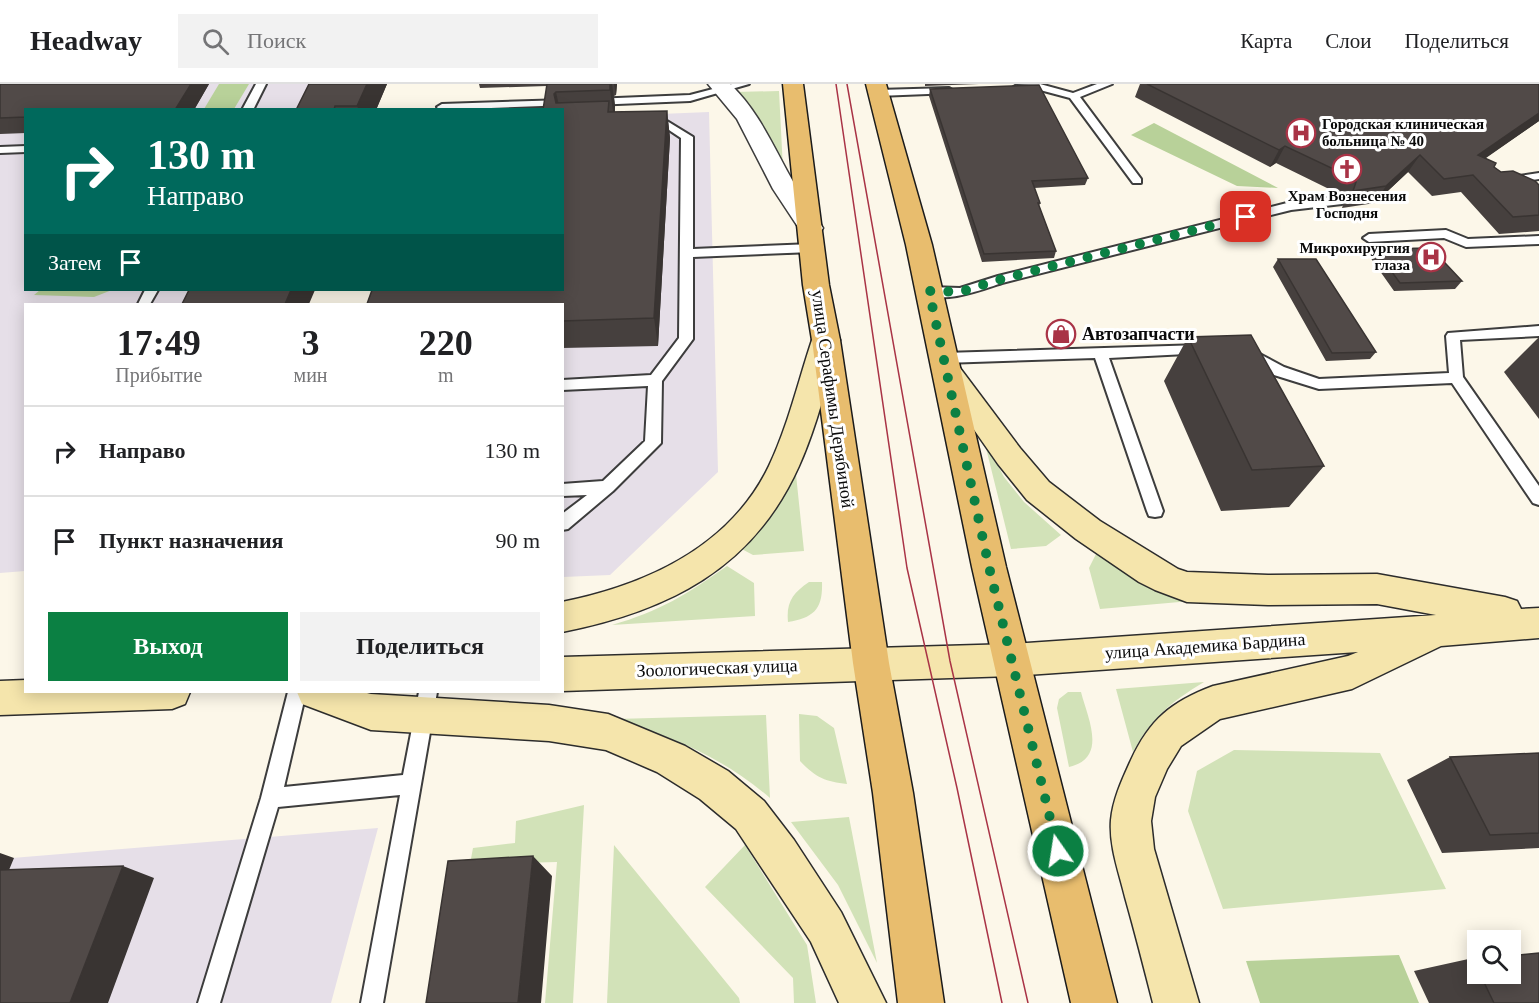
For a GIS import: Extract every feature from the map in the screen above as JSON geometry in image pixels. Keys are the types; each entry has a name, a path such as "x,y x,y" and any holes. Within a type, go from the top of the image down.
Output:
{"main road":[{"name":"улица Серафимы Дерябиной","path":"793,84 816,285 826,340 871,663"},
{"path":"877,89 929,291 1012,660 1094,1003"},
{"path":"871,663 893,793 921,1003"}],"street":[{"name":"улица Серафимы Дерябиной","path":"729,86 812,238"},
{"path":"564,617 617,605 659,588 691,571 745,529 763,505 783,467 826,340"},
{"path":"945,365 995,438 1038,491 1088,530 1167,580 1187,587 1204,588 1377,589 1539,620"},
{"name":"улица Академика Бардина","path":"871,663 1012,660 1539,620"},
{"path":"1176,1003 1133,849 1131,821 1135,797 1153,756 1168,733 1187,718 1213,703 1352,672 1443,628"},
{"name":"Зоологическая улица","path":"564,674 871,663"},
{"path":"0,698 143,693"},
{"path":"318,693 371,712 426,704 608,732 671,759 714,785 750,815 826,927 863,1003"}],"lane":[{"path":"248,108 261,84"},
{"path":"1007,88 1040,87 1074,96 1107,84"},
{"path":"442,107 644,96 690,98 729,86"},
{"path":"877,89 964,90"},
{"path":"1074,96 1137,181"},
{"path":"564,522 653,443 655,380 686,339 687,137 662,122 629,123"},
{"path":"0,150 24,149"},
{"path":"1489,183 1539,176"},
{"path":"929,291 961,292 998,280 1292,206 1338,201"},
{"path":"1369,238 1446,234 1466,243 1539,240"},
{"path":"687,253 812,238"},
{"path":"1539,331 1453,336 1456,378 1539,499"},
{"path":"1238,348 1279,371 1319,384 1456,378"},
{"path":"945,365 1100,353 1216,349"},
{"path":"1100,353 1155,511"},
{"path":"564,385 655,380"},
{"path":"564,490 606,487"},
{"path":"208,1003 271,798 297,693"},
{"path":"372,1003 426,704"},
{"path":"271,798 412,784"}],"shaded area":[{"path":"0,84 312,84 300,108 24,108 24,291 207,291 201,303 24,303 24,571 0,573"},
{"path":"709,112 718,472 610,575 564,577 564,303 402,303 564,291 564,118"},
{"path":"378,828 331,1003 0,1003 0,859"}],"green space":[{"path":"219,84 249,84 235,108 205,108"},
{"path":"779,91 783,169 735,92"},
{"path":"1154,123 1278,188 1237,186 1131,135"},
{"path":"39,291 109,291 94,297 34,295"},
{"path":"984,440 1004,477 1024,502 1061,535 1046,546 1011,549"},
{"path":"795,465 804,551 753,555 736,546"},
{"path":"1098,550 1191,601 1100,609 1089,568"},
{"path":"727,566 754,583 755,616 612,625 672,601"},
{"path":"809,582 822,582 819,605 810,615 788,622 788,609 792,599"},
{"path":"1204,682 1163,711 1147,729 1133,752 1116,689"},
{"path":"1068,692 1081,692 1092,736 1092,746 1088,755 1081,762 1069,767 1057,708 1059,699"},
{"path":"799,714 817,716 834,728 847,784 821,778 800,761"},
{"path":"766,715 770,798 734,771 697,750 615,719"},
{"path":"1234,750 1380,753 1446,889 1223,909 1188,811 1197,771"},
{"path":"584,805 573,1003 545,1003 557,862 470,864 473,848 515,843 516,821"},
{"path":"849,817 877,963 838,885 791,822"},
{"path":"614,845 739,998 740,1003 607,1003"},
{"path":"745,845 807,945 816,1003 794,1003 793,978 705,887"},
{"path":"1399,955 1419,1003 1260,1003 1246,961"}],"building":[{"path":"0,84 191,84 176,108 24,108 24,117 0,118"},
{"path":"309,84 367,84 357,106 297,108"},
{"path":"547,84 610,84 610,90 556,92 554,94 556,103 609,101 608,112 667,111 654,318 564,321 564,303 367,303 372,291 564,291 564,108 543,108"},
{"path":"1147,84 1539,84 1539,113 1478,155 1496,163 1494,167 1501,172 1513,171 1535,181 1539,185 1539,215 1513,217 1473,175 1444,179 1420,155 1386,186 1353,191 1356,182 1344,178 1340,172 1285,146 1279,150"},
{"path":"1039,85 1088,178 1032,181 1056,251 984,254 930,89"},
{"path":"1431,248 1462,281 1400,283 1375,249"},
{"path":"1278,259 1316,259 1376,352 1332,353"},
{"path":"188,291 291,291 285,303 182,303"},
{"path":"1251,335 1324,466 1252,470 1188,337"},
{"path":"1539,753 1539,833 1490,835 1450,757"},
{"path":"533,856 518,1003 426,1003 448,861"},
{"path":"123,866 70,1003 0,1003 0,870"},
{"path":"1539,953 1539,1003 1494,1003 1485,984 1521,984 1521,955"}],"tram line":[{"path":"836,84 907,568 957,788 1002,1003"},
{"path":"847,84 950,661 1028,1003"}],"place":[{"name":"Городская клиническая больница № 40","path":"1301,133"},
{"name":"Храм Вознесения Господня","path":"1347,169"},
{"name":"Микрохирургия глаза","path":"1431,257"},
{"name":"Автозапчасти","path":"1061,334"}],"route":[{"path":"1058,851 989,567 929,291 961,292 998,280 1246,217"}]}
